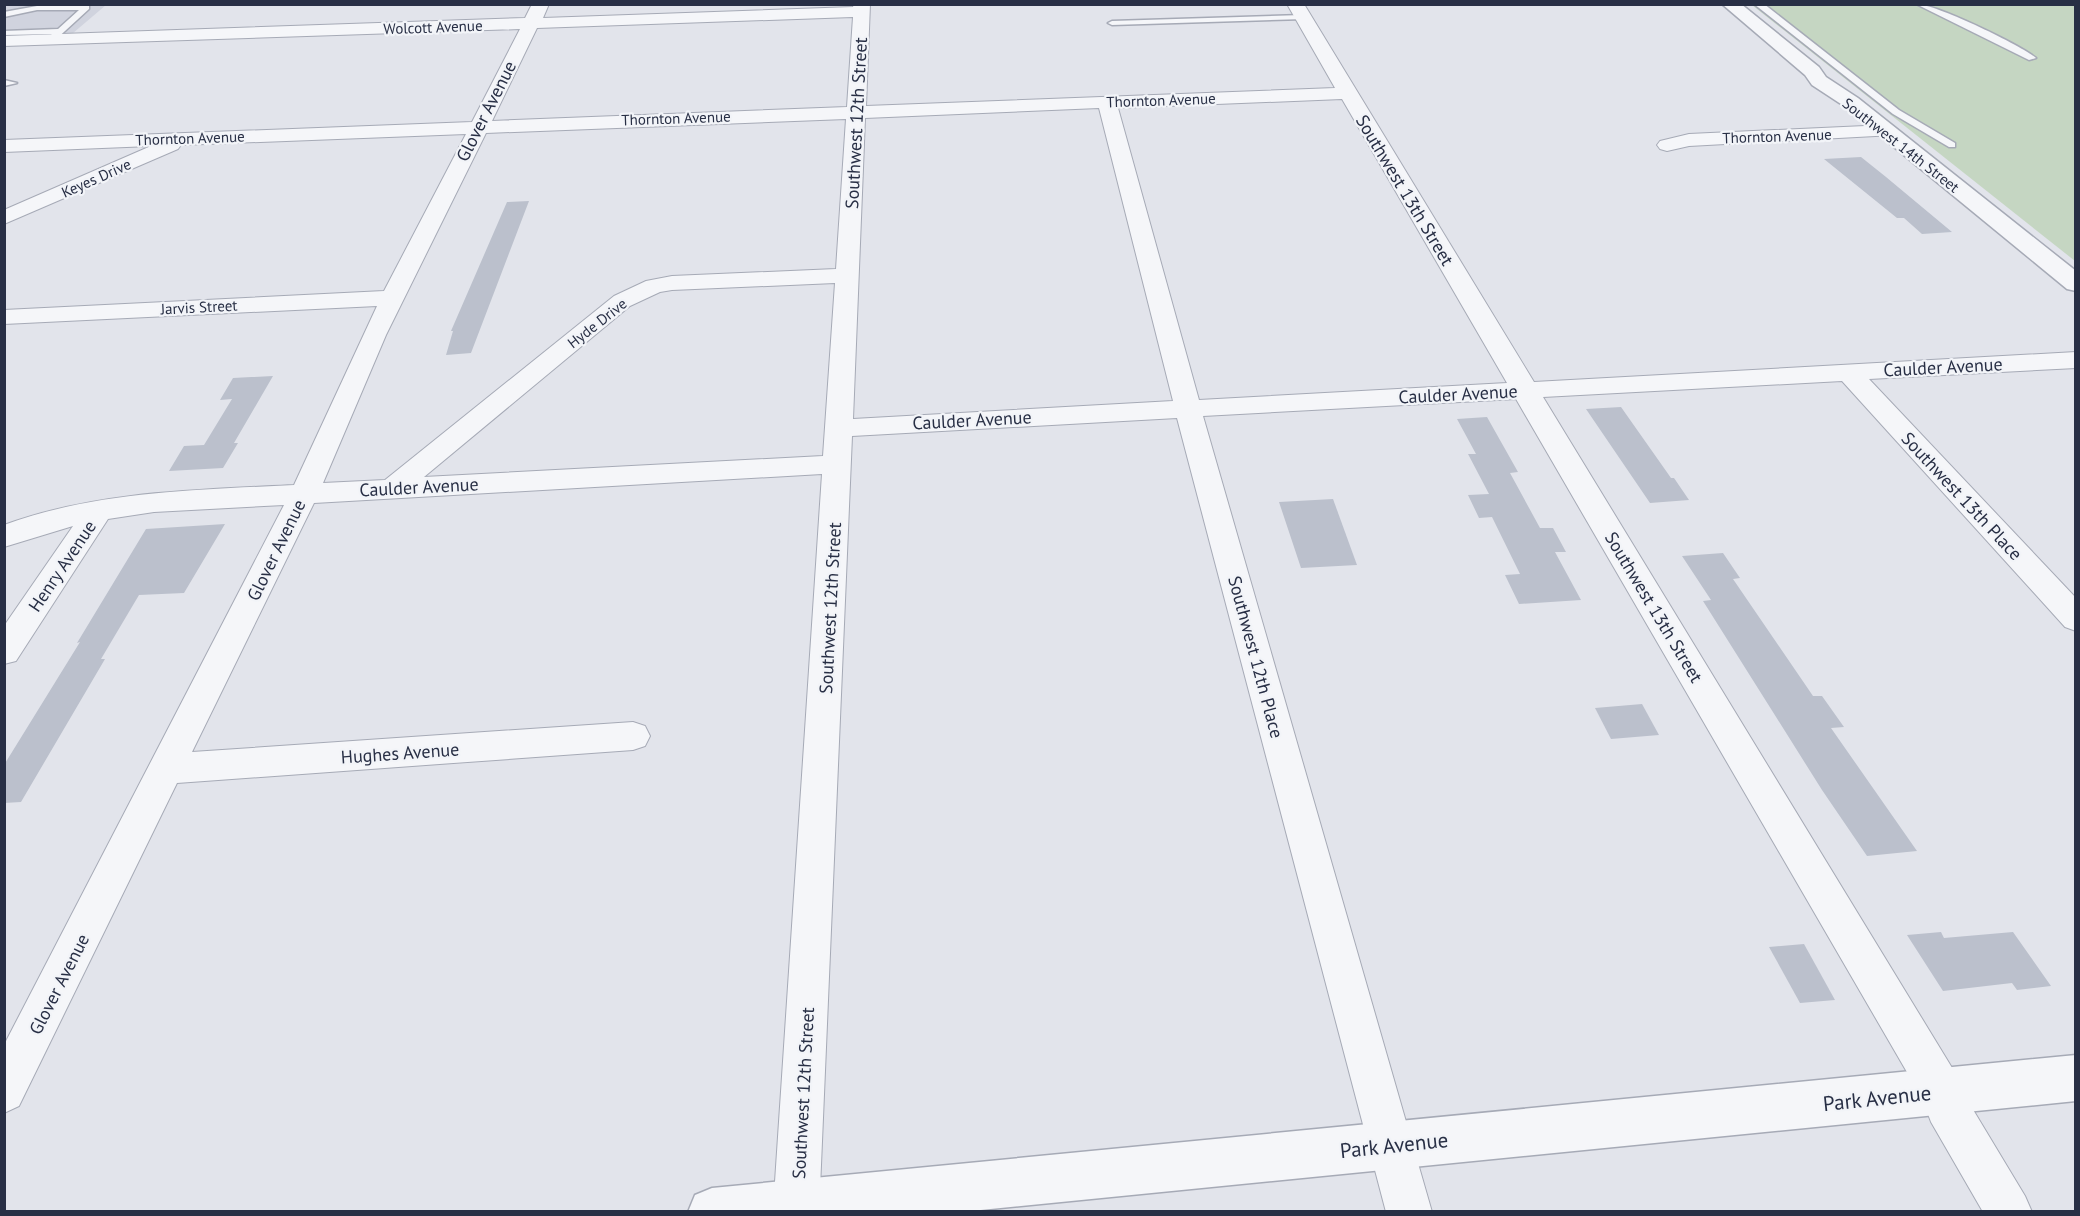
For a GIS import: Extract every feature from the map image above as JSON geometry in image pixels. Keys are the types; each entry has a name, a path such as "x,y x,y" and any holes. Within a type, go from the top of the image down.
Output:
{"street":[{"name":"Southwest 14th Street","path":"1730,4 1812,71 1819,81 1851,102 2076,284"},
{"name":"Wolcott Avenue","path":"4,41 55,35 536,14 862,8"},
{"name":"Southwest 12th Street","path":"796,1207 862,8"},
{"name":"Southwest 13th Street","path":"1299,10 1942,1091 1946,1107 2009,1212"},
{"name":"Glover Avenue","path":"4,1091 304,493 393,298 536,14"},
{"name":"Thornton Avenue","path":"4,146 1347,93"},
{"name":"Southwest 12th Place","path":"1107,102 1188,409 1409,1212"},
{"name":"Thornton Avenue","path":"1667,145 1689,140 1887,131"},
{"name":"Keyes Drive","path":"4,218 187,138"},
{"name":"Hyde Drive","path":"393,488 622,301 637,292 672,283 847,276"},
{"name":"Jarvis Street","path":"4,316 393,298"},
{"name":"Caulder Avenue","path":"840,428 2076,360"},
{"name":"Southwest 13th Place","path":"1848,372 2076,619"},
{"name":"Caulder Avenue","path":"4,537 22,530 99,510 154,502 838,464"},
{"name":"Henry Avenue","path":"4,652 99,510"},
{"name":"Hughes Avenue","path":"167,769 633,736"},
{"name":"Park Avenue","path":"712,1212 796,1207 1390,1145 2076,1078"}],"lane":[{"path":"1758,4 1896,112 1952,145"},
{"path":"1920,4 2032,58"},
{"path":"4,15 37,8 86,7 55,35 4,33"},
{"path":"1112,23 1299,10"}],"shaded area":[{"path":"4,5 106,5 66,39 5,41"}],"green space":[{"path":"1752,5 2075,5 2075,261"}],"building":[{"path":"1861,157 1952,232 1922,234 1904,218 1897,218 1824,159"},
{"path":"529,201 471,353 446,355 453,331 451,331 507,202"},
{"path":"273,376 234,443 238,443 223,468 169,471 184,446 204,445 232,399 220,400 233,378"},
{"path":"1621,407 1689,500 1650,503 1586,409"},
{"path":"1487,417 1518,472 1510,473 1540,528 1553,528 1566,552 1555,552 1581,600 1519,604 1505,575 1520,574 1492,517 1479,518 1468,495 1489,494 1468,454 1476,454 1457,419"},
{"path":"1333,499 1357,565 1301,568 1279,502"},
{"path":"225,524 184,593 139,595 101,659 105,659 21,802 4,803 4,765 146,529"},
{"path":"1723,553 1740,578 1733,579 1813,696 1822,696 1844,727 1831,728 1917,851 1867,856 1822,790 1703,601 1711,600 1682,556"},
{"path":"1642,704 1659,735 1611,739 1595,708"},
{"path":"1941,932 1944,938 2013,932 2051,986 2017,990 2012,983 1943,991 1907,935"},
{"path":"1804,944 1835,1000 1800,1003 1769,947"}]}
